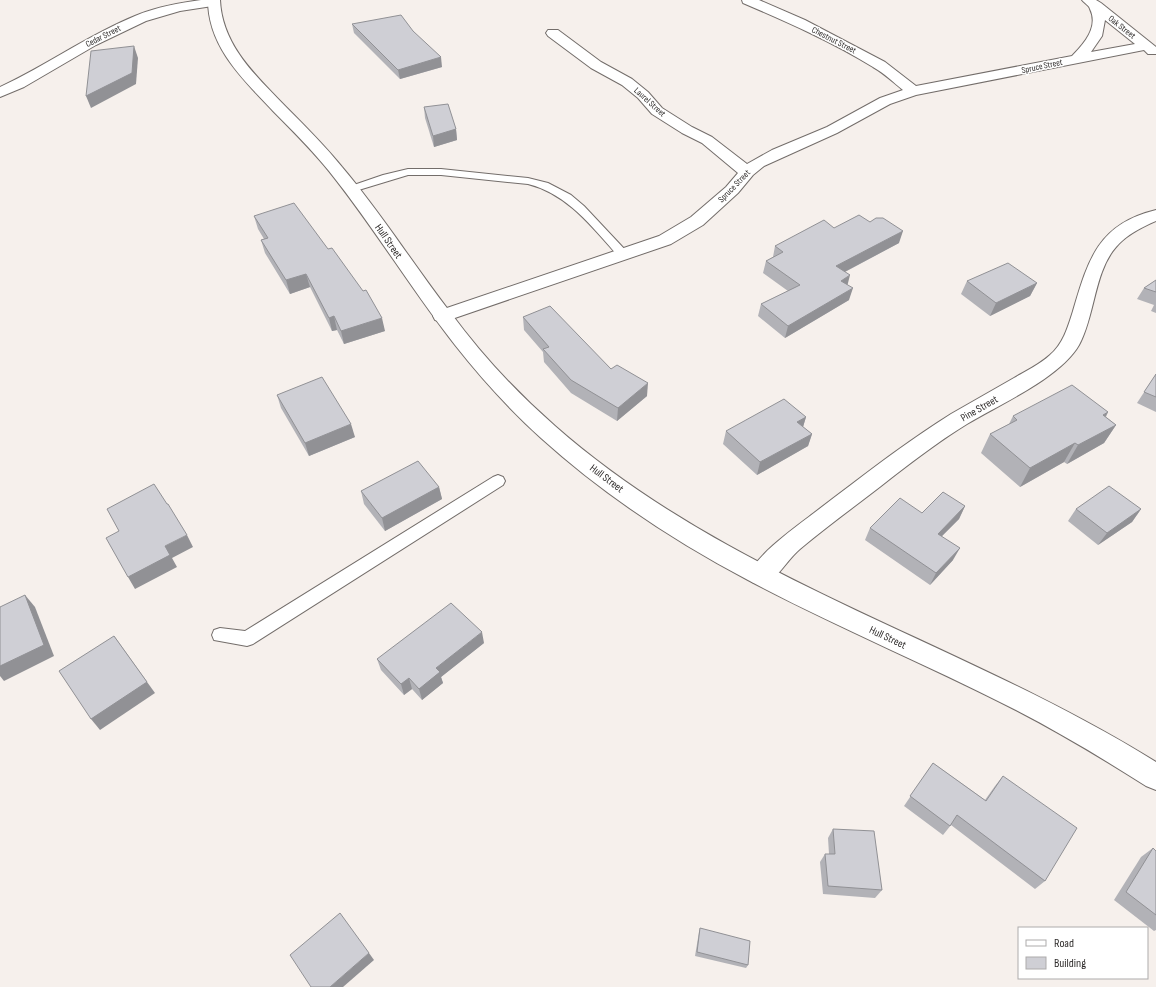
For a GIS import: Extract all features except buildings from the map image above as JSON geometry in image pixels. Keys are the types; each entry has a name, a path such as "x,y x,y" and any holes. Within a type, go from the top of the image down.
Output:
{"street":[{"name":"Chestnut Street","path":"748,0 800,23 868,58 880,65 913,92"},
{"name":"Cedar Street","path":"0,93 19,84 91,42 140,18 179,7 214,1"},
{"name":"Hull Street","path":"214,1 217,24 234,59 311,142 352,189 442,316 480,364 498,384 572,451 623,491 686,533 812,601 1044,711 1090,736 1156,777"},
{"name":"Spruce Street","path":"1077,59 1095,39 1099,23 1099,15 1092,3"},
{"name":"Oak Street","path":"1092,3 1151,50"},
{"name":"Laurel Street","path":"553,33 596,65 627,82 643,95 657,111 686,130 707,140 747,172"},
{"name":"Spruce Street","path":"442,316 665,240 697,221 732,190 747,172 758,163 832,130 885,101 913,92 1077,59 1151,50"},
{"name":"Pine Street","path":"760,574 791,543 922,443 959,419 1044,370 1054,362 1070,344 1095,269 1108,245 1128,230 1156,215"}],"lane":[{"path":"352,189 398,174 421,172 462,174 528,181 544,185 566,197 580,208 624,255"},
{"path":"220,635 247,638 498,481"}]}
